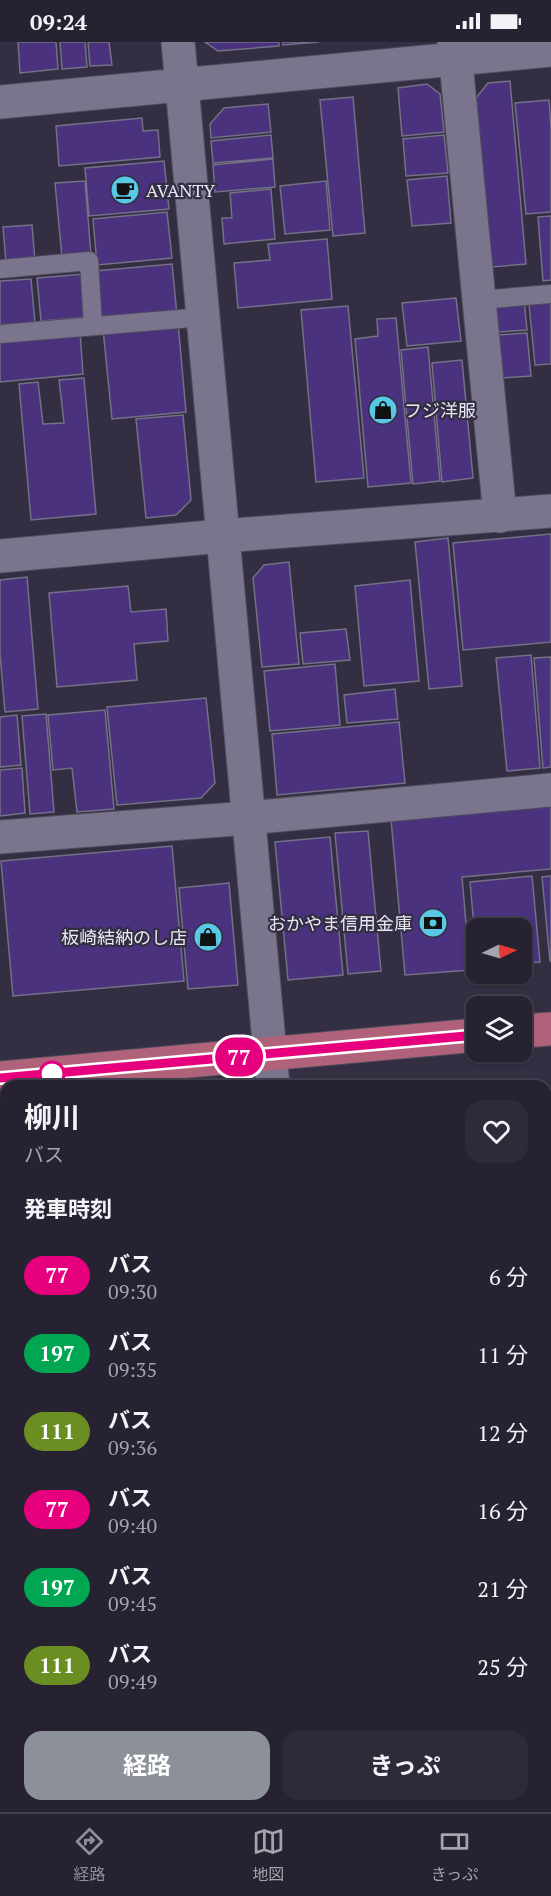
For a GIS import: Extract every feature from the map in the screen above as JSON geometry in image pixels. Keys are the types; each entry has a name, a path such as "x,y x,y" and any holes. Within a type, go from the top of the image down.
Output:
{"highway":[{"path":"532,1030 551,1029"},
{"path":"0,1078 466,1036"}],"street":[{"path":"178,42 272,1080"},
{"path":"454,50 500,516"},
{"path":"0,102 182,86 454,50 551,50"},
{"path":"0,556 222,536 551,511"},
{"path":"0,837 248,818 551,790"}],"lane":[{"path":"0,269 89,261 93,325"},
{"path":"479,300 551,294"},
{"path":"0,334 203,317"}],"building":[{"path":"18,42 56,42 58,69 20,73"},
{"path":"60,42 85,42 87,67 62,69"},
{"path":"88,42 109,42 112,65 90,66"},
{"path":"205,42 279,42 279,46 218,51"},
{"path":"283,42 319,42 283,45"},
{"path":"510,81 526,264 492,267 476,98 488,83"},
{"path":"427,84 440,94 444,132 402,136 398,88"},
{"path":"353,97 365,233 333,236 320,100"},
{"path":"549,100 551,212 526,214 515,103"},
{"path":"268,104 271,132 211,138 210,124 224,108"},
{"path":"142,118 143,131 158,130 160,157 59,166 56,126"},
{"path":"271,135 273,158 213,163 211,141"},
{"path":"444,135 448,173 406,176 403,139"},
{"path":"273,159 275,187 215,192 213,165"},
{"path":"164,161 169,209 89,216 85,168"},
{"path":"447,176 451,223 412,226 407,180"},
{"path":"85,181 91,255 62,257 55,183"},
{"path":"326,181 330,230 285,234 280,186"},
{"path":"271,189 275,239 224,244 222,218 232,218 230,193"},
{"path":"167,212 172,258 97,265 93,219"},
{"path":"551,216 551,280 543,281 538,217"},
{"path":"32,225 35,261 6,263 3,227"},
{"path":"327,239 332,299 238,308 234,263 270,260 268,244"},
{"path":"172,264 177,315 100,322 95,271"},
{"path":"85,274 89,317 41,321 37,278"},
{"path":"31,279 35,323 0,326 0,281"},
{"path":"456,298 461,341 407,346 402,303"},
{"path":"524,299 527,330 498,332 495,302"},
{"path":"551,302 551,364 535,365 529,304"},
{"path":"348,306 364,478 316,482 301,310"},
{"path":"396,318 411,483 368,487 355,339 378,336 377,319"},
{"path":"178,322 186,412 112,419 103,329"},
{"path":"80,332 83,374 0,382 0,339"},
{"path":"527,333 531,376 502,378 498,335"},
{"path":"428,347 440,481 413,484 401,350"},
{"path":"462,360 473,478 442,482 432,363"},
{"path":"84,378 96,514 31,520 19,384 38,382 43,424 64,423 59,380"},
{"path":"183,415 191,500 176,515 146,518 136,419"},
{"path":"551,534 551,642 463,650 453,543"},
{"path":"448,538 462,686 429,689 415,542"},
{"path":"289,562 299,664 262,667 253,578 264,565"},
{"path":"27,577 38,709 5,712 0,654 0,580"},
{"path":"410,580 419,681 364,686 355,586"},
{"path":"128,586 131,612 166,609 168,641 134,644 137,680 57,687 49,593"},
{"path":"346,629 350,660 303,664 300,633"},
{"path":"531,655 540,768 507,771 496,658"},
{"path":"551,657 551,767 543,768 534,658"},
{"path":"335,664 340,725 270,731 264,671"},
{"path":"395,689 398,719 347,723 344,695"},
{"path":"206,698 215,783 201,798 117,805 107,707"},
{"path":"105,710 114,809 77,812 72,768 53,770 48,715"},
{"path":"46,714 54,812 30,814 22,716"},
{"path":"17,715 21,765 0,767 0,717"},
{"path":"399,722 405,783 277,795 272,734"},
{"path":"22,768 25,813 0,816 0,770"},
{"name":"おかやま信用金庫","path":"551,805 551,869 462,877 466,924 466,970 405,975 391,819"},
{"path":"368,831 381,971 348,974 335,833"},
{"path":"330,837 343,975 288,980 275,842"},
{"path":"172,846 184,981 13,996 1,861"},
{"path":"532,876 540,962 532,962 532,918 473,918 470,882"},
{"path":"551,876 551,961 550,961 542,877"},
{"path":"229,883 238,985 188,989 179,888"}],"bus line":[{"name":"77","path":"0,1078 466,1036"}],"place":[{"name":"AVANTY","path":"125,190"},
{"name":"フジ洋服","path":"383,410"},
{"name":"おかやま信用金庫","path":"433,923"},
{"name":"板崎結納のし店","path":"208,937"}]}
